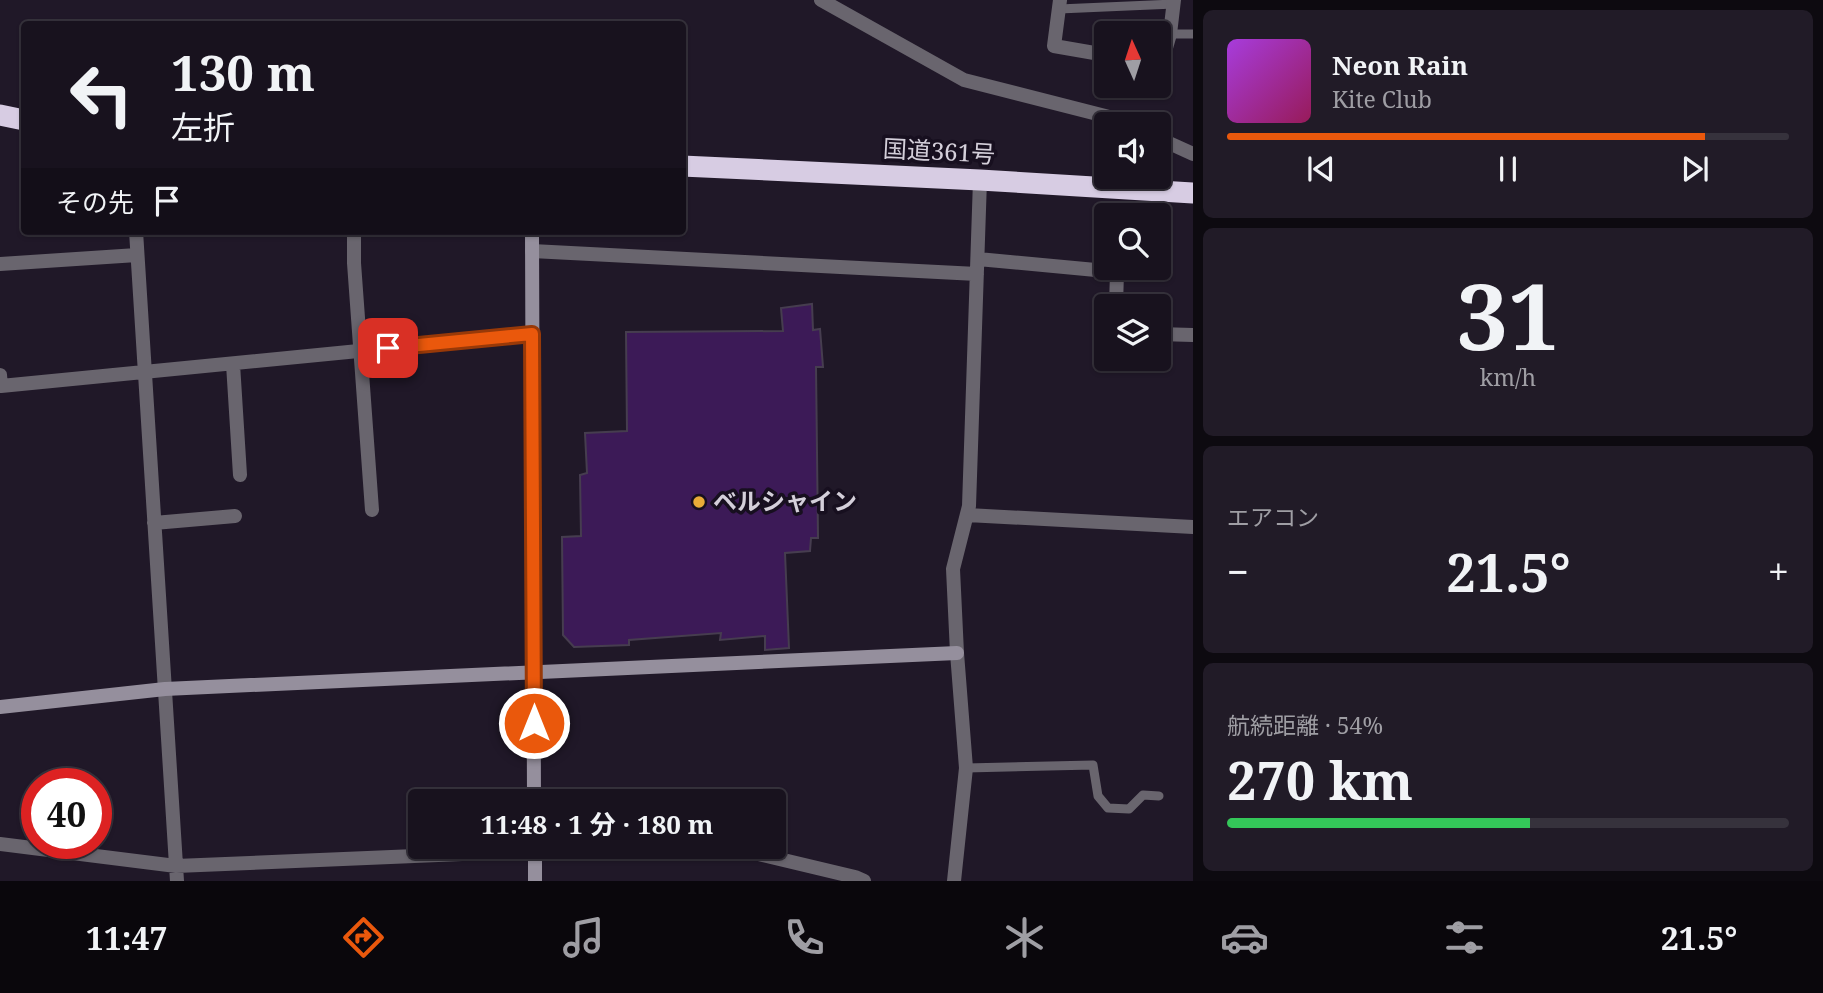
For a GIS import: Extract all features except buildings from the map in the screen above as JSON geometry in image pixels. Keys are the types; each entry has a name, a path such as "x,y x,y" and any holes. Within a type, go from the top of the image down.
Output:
{"highway":[{"path":"0,115 21,119"},
{"name":"国道361号","path":"686,166 1193,193"}],"street":[{"path":"821,0 964,80 1094,113"},
{"path":"1171,26 1174,2"},
{"path":"1059,5 1054,46 1094,53"},
{"path":"1171,144 1193,154"},
{"path":"954,881 966,768 953,569 969,506 980,180"},
{"path":"136,235 176,873"},
{"path":"354,235 372,510"},
{"path":"532,235 534,789"},
{"path":"532,251 977,274"},
{"path":"0,264 137,255"},
{"path":"978,259 1117,272 1116,294"},
{"path":"0,375 1,386 532,334"},
{"path":"1171,334 1193,335"},
{"path":"233,364 240,475"},
{"path":"967,515 1193,527"},
{"path":"155,523 235,516"},
{"path":"0,707 165,688 957,653"},
{"path":"0,844 176,873 408,857"},
{"path":"534,881 535,859"},
{"path":"779,859 864,881"}],"lane":[{"path":"1059,5 1174,2"},
{"path":"1171,34 1193,34"},
{"path":"966,768 1093,765 1098,796 1108,808 1129,809 1143,795 1159,796"}],"place":[{"name":"ベルシャイン","path":"699,502"}],"route":[{"path":"388,348 532,334 534,723"}]}
